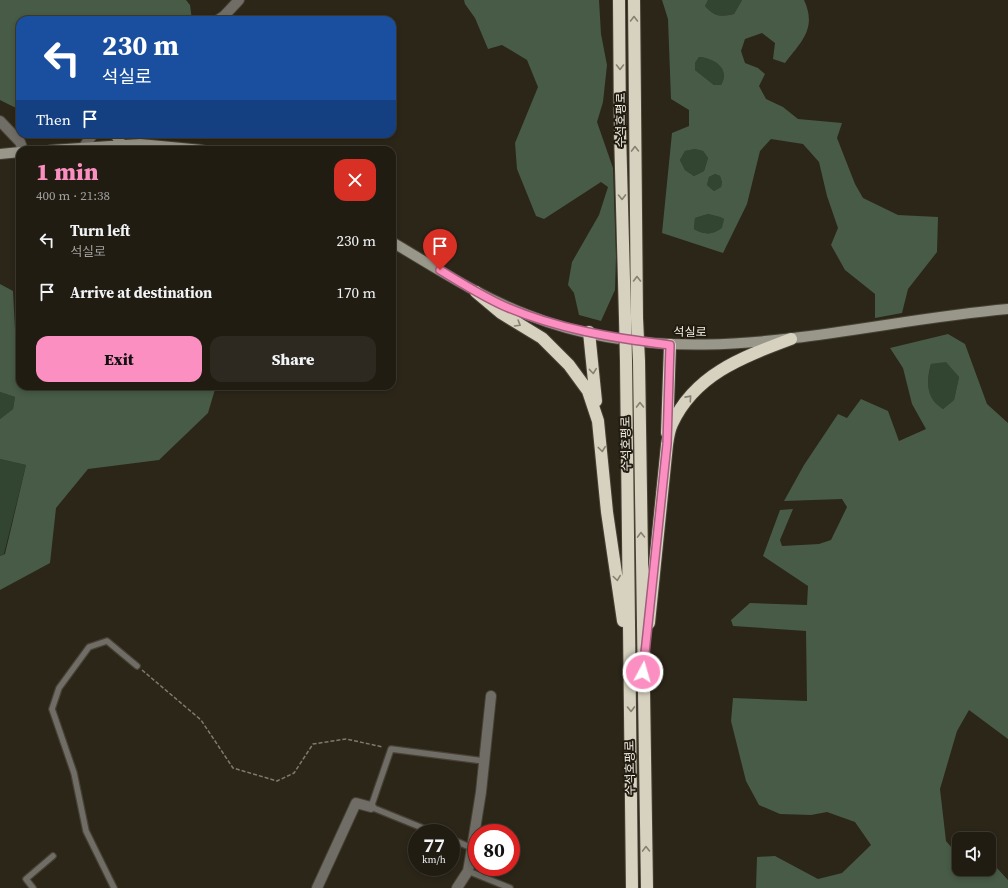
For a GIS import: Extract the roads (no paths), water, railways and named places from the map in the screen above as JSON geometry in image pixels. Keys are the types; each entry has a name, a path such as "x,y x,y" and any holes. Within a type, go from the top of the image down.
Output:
{"highway":[{"name":"수석호평로","path":"619,0 620,131 631,318 640,361 646,888"},
{"name":"수석호평로","path":"632,888 626,361 631,318 634,0"},
{"path":"476,292 501,313 542,338 569,365 588,391 598,421"},
{"path":"589,332 608,512 630,670"},
{"path":"667,444 672,425 684,403 700,386 730,364 790,339"},
{"path":"643,672 667,444 670,345"}],"street":[{"path":"224,16 239,0"},
{"path":"1,125 20,142 22,146"},
{"path":"117,138 122,146 140,144 161,146"},
{"path":"0,154 16,152"},
{"name":"석실로","path":"396,244 476,292 529,316 613,338 670,345 712,345 790,339 972,312 1008,309"},
{"path":"475,824 491,696"},
{"path":"318,888 356,803 371,807"},
{"path":"456,888 468,870"}],"lane":[{"path":"114,888 86,831 74,773 52,709 59,688 89,647 107,641 138,666"},
{"path":"413,824 371,807 391,749 484,761"},
{"path":"33,888 26,879 53,856"},
{"path":"482,876 510,888"}]}
